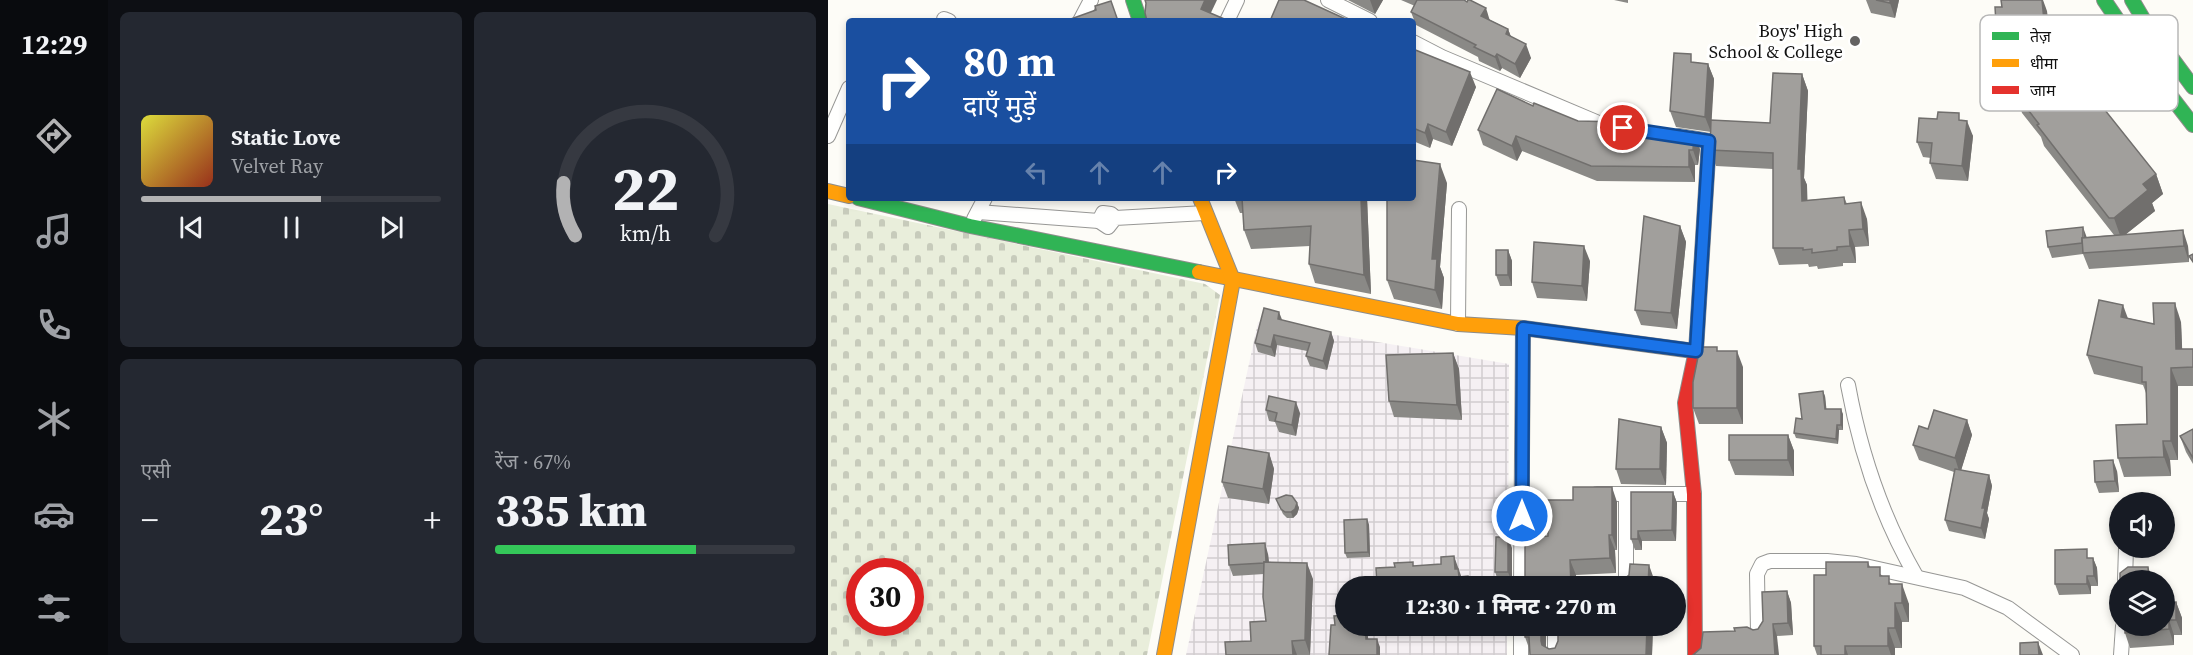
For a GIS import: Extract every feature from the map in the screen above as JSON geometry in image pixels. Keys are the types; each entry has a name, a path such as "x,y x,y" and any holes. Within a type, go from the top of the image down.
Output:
{"street":[{"path":"1082,18 1091,0"},
{"path":"1133,0 1139,18"},
{"path":"1228,18 1236,0"},
{"path":"1328,0 1364,18"},
{"path":"2104,0 2114,15"},
{"path":"2132,0 2141,15"},
{"path":"1416,44 1442,57 1601,124 1623,128"},
{"path":"2178,67 2193,87"},
{"path":"828,136 846,95"},
{"path":"2178,106 2193,125"},
{"path":"1666,134 1709,141 1696,351 1685,403 1694,494 1695,655"},
{"path":"828,190 846,195"},
{"path":"870,201 970,226 1458,324 1523,328 1696,351"},
{"path":"970,226 984,201"},
{"path":"1164,655 1233,280 1201,201"},
{"path":"1458,324 1459,209"},
{"path":"978,212 1107,222 1205,213"},
{"path":"1102,253 1107,222"},
{"path":"1521,576 1523,328"},
{"path":"1848,385 1856,426 1875,484 1896,542 1916,576"},
{"path":"1579,494 1694,494"},
{"path":"1626,494 1626,576"},
{"path":"1758,633 1758,574 1762,564 1770,561 1827,561 1856,564 1964,588 2007,608 2072,655"},
{"path":"1521,636 1521,655"},
{"path":"1555,636 1555,655"},
{"path":"2121,655 2122,636"}],"shaded area":[{"path":"1258,322 1509,364 1508,576 1335,576 1335,636 1507,636 1507,655 1186,655"}],"green space":[{"path":"828,204 1205,284 1220,295 1147,655 828,655"}],"building":[{"path":"1145,0 1205,0 1201,9 1222,18 1146,18"},
{"path":"1279,0 1304,0 1343,18 1271,18"},
{"path":"1417,0 1464,0 1467,2 1470,0 1486,8 1481,16 1508,29 1506,34 1526,44 1515,64 1497,54 1495,57 1411,12"},
{"path":"2001,0 2042,0 2043,15 1995,15 1995,7 2002,7"},
{"path":"1111,1 1117,18 1074,18 1096,10 1095,6"},
{"path":"1416,50 1470,72 1446,132 1428,124 1425,133 1416,129"},
{"path":"1674,53 1691,54 1691,62 1708,64 1705,117 1670,111"},
{"path":"1773,73 1802,74 1798,169 1801,169 1802,201 1844,197 1845,204 1861,202 1863,229 1849,230 1850,246 1812,253 1812,249 1773,248 1773,153 1710,150 1711,120 1770,123"},
{"path":"1497,89 1533,106 1534,103 1578,121 1621,122 1694,134 1693,150 1689,150 1689,167 1591,166 1516,136 1512,146 1478,130"},
{"path":"2029,111 2106,111 2156,174 2143,184 2148,190 2114,218 2109,218 2037,125 2039,124"},
{"path":"1938,112 1959,113 1959,120 1967,121 1962,166 1930,163 1932,143 1917,142 1919,118 1937,119"},
{"path":"1416,160 1440,164 1432,259 1437,259 1435,290 1387,280 1387,201 1416,201"},
{"path":"1242,201 1361,201 1364,275 1309,264 1311,226 1244,230"},
{"path":"1644,216 1680,226 1671,313 1635,310"},
{"path":"2083,227 2082,243 2048,247 2046,231"},
{"path":"2183,230 2184,246 2083,253 2082,238"},
{"path":"1534,242 1584,246 1582,286 1532,282"},
{"path":"1496,250 1508,250 1508,275 1496,275"},
{"path":"2099,300 2123,305 2121,317 2154,324 2153,303 2175,303 2176,349 2193,349 2193,367 2171,368 2171,441 2163,441 2164,457 2118,458 2116,425 2147,424 2146,382 2142,382 2142,367 2087,355"},
{"path":"1264,308 1279,312 1278,319 1331,332 1323,361 1306,356 1310,343 1274,335 1271,347 1255,343"},
{"path":"1700,347 1717,347 1717,351 1737,351 1737,408 1693,408 1693,382"},
{"path":"1453,353 1457,405 1389,401 1386,355"},
{"path":"1823,391 1825,409 1841,409 1841,425 1837,425 1836,439 1794,433 1796,418 1802,419 1799,394"},
{"path":"1269,396 1296,402 1292,425 1275,421 1277,413 1266,410"},
{"path":"1934,410 1967,420 1955,458 1913,445 1919,426 1928,429"},
{"path":"1619,419 1661,427 1660,469 1616,469"},
{"path":"2193,429 2193,458 2180,436"},
{"path":"1729,435 1788,435 1788,460 1729,460"},
{"path":"1228,446 1269,453 1263,489 1222,482"},
{"path":"2113,460 2115,481 2095,482 2094,461"},
{"path":"1955,469 1989,475 1982,508 1985,508 1981,528 1945,520"},
{"path":"1573,487 1612,487 1610,558 1570,560 1571,576 1525,576 1525,537 1548,536 1547,500 1573,500"},
{"path":"1631,492 1673,492 1672,530 1638,531 1638,539 1631,539"},
{"path":"1286,495 1292,496 1297,503 1291,512 1281,509 1276,499"},
{"path":"1367,519 1368,552 1345,553 1344,520"},
{"path":"1496,537 1508,537 1508,572 1495,572"},
{"path":"1265,543 1266,562 1229,565 1228,545"},
{"path":"2087,549 2087,558 2093,558 2094,576 2087,576 2087,584 2055,584 2055,550"},
{"path":"1454,556 1455,569 1458,569 1459,576 1376,576 1376,568 1395,567 1394,563 1413,562 1413,566 1441,564 1441,557"},
{"path":"1264,562 1307,563 1305,640 1292,641 1293,655 1226,655 1225,642 1251,641 1250,622 1266,621 1263,597"},
{"path":"1826,562 1868,562 1868,567 1880,567 1880,576 1889,576 1889,584 1902,584 1902,603 1895,603 1895,628 1888,628 1888,646 1845,646 1845,655 1821,655 1821,646 1814,646 1814,575 1826,575"},
{"path":"1630,564 1649,565 1648,576 1629,575"},
{"path":"2128,567 2148,567 2148,570 2124,570"},
{"path":"1787,591 1788,623 1773,624 1775,655 1693,655 1701,648 1703,632 1735,631 1734,628 1747,627 1753,630 1758,629 1763,621 1762,592"},
{"path":"1331,625 1335,625 1335,636 1366,636 1366,639 1377,639 1377,655 1329,655"},
{"path":"1541,636 1542,645 1549,649 1555,648 1558,636 1647,636 1646,655 1530,655 1529,637 1525,637"},
{"path":"2038,642 2039,655 2020,655 2020,643"}],"traffic: fast":[{"path":"1133,0 1139,18"},
{"path":"2104,0 2114,15"},
{"path":"2132,0 2141,15"},
{"path":"2178,67 2193,87"},
{"path":"2178,106 2193,125"},
{"path":"870,201 970,226 1199,272"}],"traffic: slow":[{"path":"828,191 846,195"},
{"path":"1164,655 1233,280 1201,201"},
{"path":"1199,272 1458,324 1523,328 1694,351"}],"traffic: jam":[{"path":"1694,351 1696,351 1685,403 1694,494 1695,655"}],"place":[{"name":"Boys' High School & College","path":"1855,41"}],"route":[{"path":"1522,516 1523,328 1696,351 1709,141 1623,128"}]}
